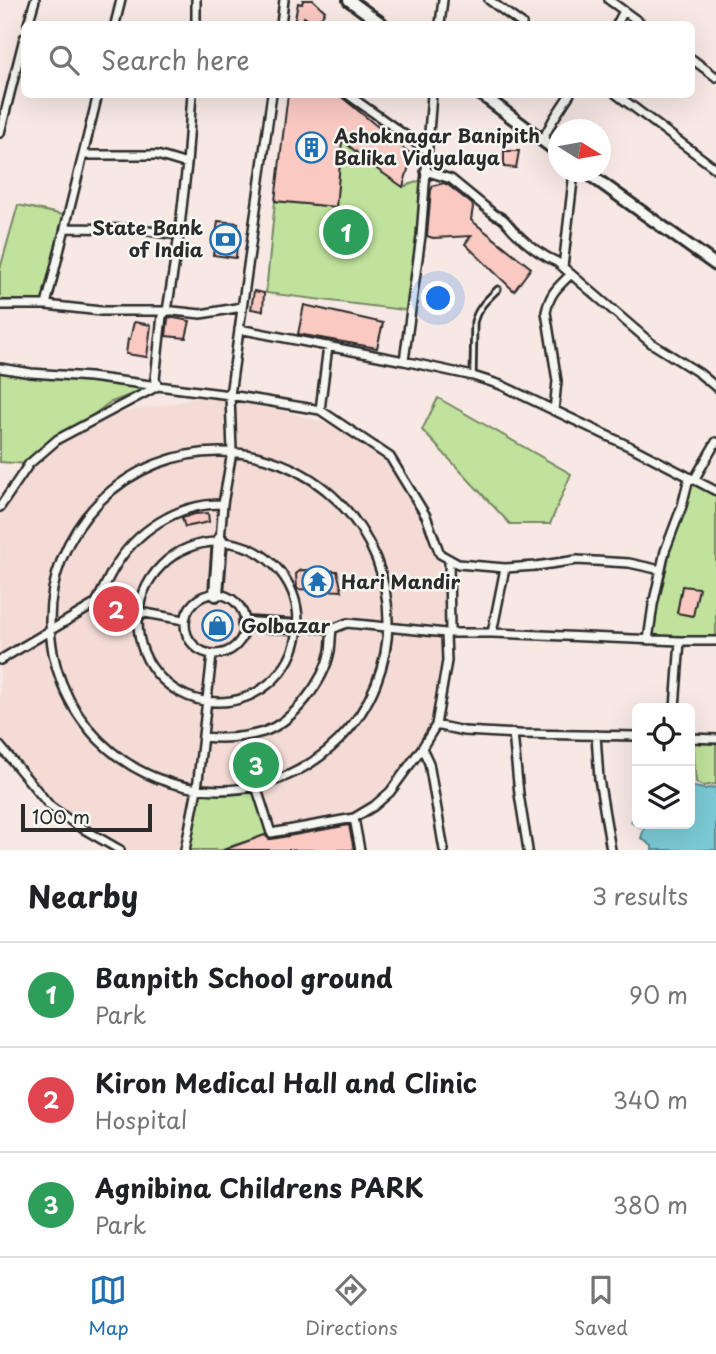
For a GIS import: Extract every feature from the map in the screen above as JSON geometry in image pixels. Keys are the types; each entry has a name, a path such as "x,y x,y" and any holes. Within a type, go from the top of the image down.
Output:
{"main road":[{"path":"349,0 378,21"},
{"path":"486,98 548,145"},
{"path":"600,182 716,265"},
{"path":"216,594 220,540"},
{"path":"245,624 299,628"}],"street":[{"path":"29,21 35,0"},
{"path":"116,21 121,0"},
{"path":"196,0 196,21"},
{"path":"281,21 284,0"},
{"path":"440,21 443,0"},
{"path":"489,0 518,21"},
{"path":"609,0 638,21"},
{"path":"0,133 21,50"},
{"path":"695,62 716,77"},
{"path":"46,305 97,98"},
{"path":"158,386 155,379 162,316 167,311 179,234 191,98"},
{"path":"220,540 232,452 230,395 271,98"},
{"path":"353,98 426,150"},
{"path":"404,361 421,236 432,98"},
{"path":"542,141 567,98"},
{"path":"621,98 716,169"},
{"path":"83,155 157,155 187,164"},
{"path":"425,171 451,179 495,215 499,215 514,232 562,268 651,343 716,387"},
{"path":"562,268 574,182"},
{"path":"65,228 133,229 179,234"},
{"path":"554,411 557,381 548,303 553,292 570,275"},
{"path":"0,305 201,314 242,307"},
{"path":"239,329 404,361 501,385 716,491"},
{"path":"320,410 328,346"},
{"path":"0,368 230,395 320,410 390,457 426,516 440,554 458,564 505,568 577,560 629,562 661,570"},
{"path":"0,507 29,464 58,439 158,386"},
{"path":"648,640 665,551 691,479 716,442"},
{"path":"232,452 261,457 289,467 338,500 362,532 379,568 387,607 387,627 383,657 374,686 360,713 342,737 319,757 294,773 256,786 227,790 197,789 164,782 134,768 107,749 84,724 66,695 55,664 50,631 52,589 61,560 75,532 100,500 151,465 191,453 232,452"},
{"path":"0,660 94,604 128,548 147,530 189,509 223,504"},
{"path":"220,540 243,545 263,554 279,568 294,596 299,628 289,659 281,673 269,684 240,700 207,702 187,696 169,685 155,671 144,653 139,633 139,612 144,592 153,575 167,560 183,549 202,542 220,540"},
{"path":"256,786 271,833 354,818 390,792 436,725 447,661 449,559"},
{"path":"492,633 505,568"},
{"path":"206,594 216,594 224,594 239,604 246,621 242,638 229,651 212,654 197,649 187,636 184,620 191,604 206,594"},
{"path":"94,604 184,620"},
{"path":"299,628 332,629 347,623 448,633 716,641"},
{"path":"203,737 240,737 265,731 285,718 305,700 321,676 330,652 332,629"},
{"path":"675,703 680,641"},
{"path":"185,850 197,789 212,654"},
{"path":"436,725 464,731 632,736"},
{"path":"513,733 528,850"},
{"path":"596,735 599,779 611,850"},
{"path":"695,738 716,739"},
{"path":"0,746 50,806 120,850"},
{"path":"422,748 429,763 444,850"},
{"path":"354,818 360,850"}],"lane":[{"path":"473,376 476,314 498,289"}],"shaded area":[{"path":"219,394 348,429 400,474 437,547 450,633 446,633 447,661 436,725 422,748 354,818 359,850 122,850 50,806 0,745 0,507 29,464 97,418"}],"green space":[{"path":"342,140 403,187 424,179 411,311 266,293 275,201 336,207"},
{"path":"18,205 68,216 46,305 0,306 0,269"},
{"path":"0,372 148,388 109,403 29,464 0,462"},
{"path":"438,398 571,474 550,524 510,524 422,430"},
{"path":"689,478 716,491 716,640 648,640 664,558"},
{"path":"695,738 716,739 716,784 703,786 696,783"},
{"path":"257,751 268,774 254,783 245,756"},
{"path":"256,786 271,833 229,847 230,850 185,850 197,789 224,790"}],"water":[{"path":"695,787 716,787 716,850 652,850 652,846 641,838 644,829 695,829"}],"building":[{"path":"303,0 313,0 325,11 319,21 304,17 303,21 295,21 298,3 302,4"},
{"name":"Ashoknagar Banipith Balika Vidyalaya","path":"288,98 343,98 412,155 403,187 342,140 336,207 275,201"},
{"path":"504,151 519,151 516,168 504,167"},
{"path":"444,183 472,204 471,220 531,268 514,291 465,244 471,236 427,236 431,190 433,186"},
{"name":"State Bank of India","path":"218,221 238,223 236,258 213,255"},
{"path":"254,291 264,293 263,311 251,309"},
{"path":"304,305 383,323 377,348 298,334"},
{"path":"169,317 190,321 186,338 166,336"},
{"path":"134,322 151,325 147,357 126,354"},
{"path":"208,513 209,522 185,527 182,518"},
{"name":"Hari Mandir","path":"301,570 337,571 342,591 297,589 296,574"},
{"path":"682,586 699,588 693,616 677,613"},
{"path":"349,825 354,850 223,850 265,835 272,839"}],"place":[{"name":"Ashoknagar Banipith Balika Vidyalaya","path":"311,147"},
{"name":"Banpith School ground","path":"346,232"},
{"name":"State Bank of India","path":"226,239"},
{"name":"Hari Mandir","path":"318,582"},
{"name":"Kiron Medical Hall and Clinic","path":"116,609"},
{"name":"Golbazar","path":"218,626"},
{"name":"Agnibina Childrens PARK","path":"256,765"}]}
